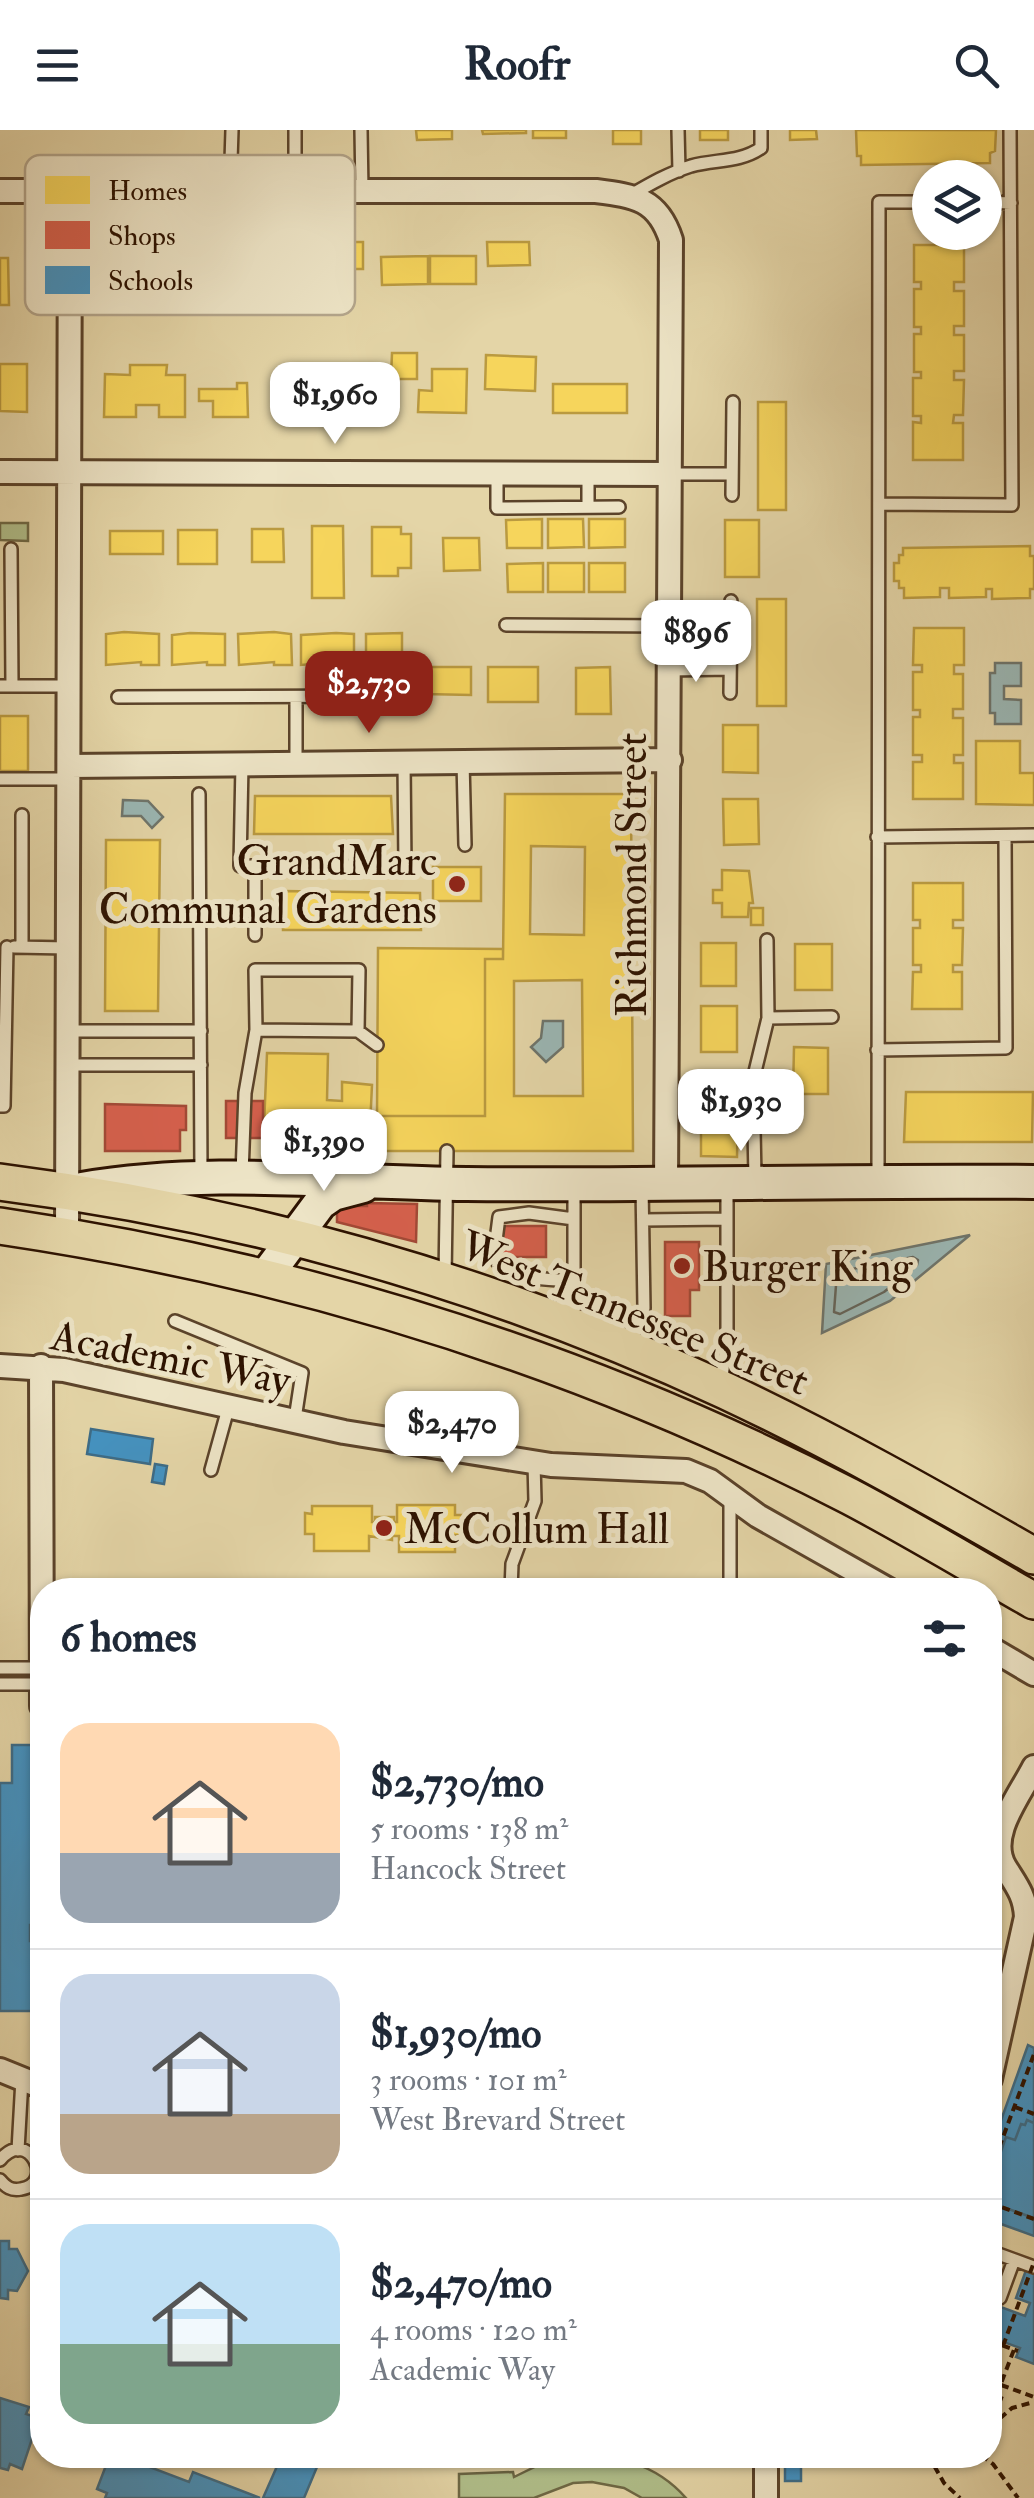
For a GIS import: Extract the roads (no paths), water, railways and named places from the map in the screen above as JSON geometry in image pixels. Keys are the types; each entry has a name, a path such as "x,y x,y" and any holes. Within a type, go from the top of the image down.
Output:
{"main road":[{"name":"West Tennessee Street","path":"0,1182 186,1212 294,1237 446,1282 563,1323 721,1389 898,1478 1033,1554"},
{"name":"West Tennessee Street","path":"0,1226 266,1276 422,1320 614,1390 847,1495 993,1578"},
{"name":"West Tennessee Street","path":"1002,1583 1034,1601"}],"street":[{"path":"355,191 596,191 631,196"},
{"name":"Richmond Street","path":"631,196 654,208 664,220 670,240 670,760 654,1186"},
{"path":"67,1236 70,315"},
{"path":"0,472 669,474"},
{"path":"69,772 242,764 670,760"},
{"path":"278,1177 293,1200 294,1237"},
{"path":"67,1191 140,1181 278,1177 377,1184 574,1186 1034,1182"},
{"path":"266,1276 320,1204 333,1194 377,1184"},
{"name":"Academic Way","path":"0,1366 41,1366 344,1432 534,1462 583,1468 678,1470 698,1475 758,1516 868,1578"},
{"path":"41,1366 41,1578"},
{"path":"1002,1655 1034,1674"},
{"path":"1002,1835 1034,1766"},
{"path":"1002,1859 1030,1903 1002,2027"},
{"path":"766,2468 766,2498"}],"lane":[{"path":"231,155 232,130"},
{"path":"294,130 294,155"},
{"path":"362,130 362,191"},
{"path":"678,130 678,171"},
{"path":"631,196 678,171 746,158 762,148 762,130"},
{"path":"878,504 1012,505 1010,130"},
{"path":"878,1181 880,202 912,202"},
{"path":"1002,202 1011,202"},
{"path":"732,402 732,495"},
{"path":"498,474 498,508 618,508"},
{"path":"588,474 588,508"},
{"path":"669,474 732,474"},
{"path":"10,549 6,686 69,686"},
{"path":"730,693 731,601"},
{"path":"506,625 670,626"},
{"path":"670,670 730,669"},
{"path":"118,697 392,696"},
{"path":"296,697 296,764"},
{"path":"242,764 240,866 405,867 404,761"},
{"path":"464,761 465,845"},
{"path":"0,780 69,772"},
{"path":"200,794 201,1180"},
{"path":"22,815 22,947"},
{"path":"877,1050 1006,1048 1004,836"},
{"path":"878,837 1034,836"},
{"path":"254,866 256,935"},
{"path":"721,1389 727,1336 727,1219 741,1185 754,1080 768,1018 767,940"},
{"path":"0,1106 4,1106 4,947 68,948"},
{"path":"242,1178 247,1071 256,1030 255,970 359,970 358,1031"},
{"path":"768,1018 832,1017"},
{"path":"256,1030 358,1031 377,1044"},
{"path":"68,1031 200,1032"},
{"path":"68,1065 200,1065"},
{"path":"702,1081 754,1080"},
{"path":"446,1282 447,1151"},
{"path":"563,1323 574,1282 574,1186"},
{"path":"629,1349 644,1308 643,1220 654,1186"},
{"path":"574,1219 529,1213 498,1217 494,1256 502,1268 574,1282"},
{"path":"643,1220 727,1219"},
{"path":"174,1321 302,1374 295,1419"},
{"path":"211,1470 230,1405"},
{"path":"511,1578 512,1564 535,1501 534,1462"},
{"path":"730,1494 730,1578"},
{"path":"0,1668 30,1681"},
{"path":"0,1684 30,1685"},
{"path":"18,2150 22,2078"},
{"path":"0,2160 7,2152 18,2150 30,2155"},
{"path":"0,2180 18,2190 30,2184"},
{"path":"1002,2256 1034,2264"},
{"path":"1002,2293 1014,2260"}],"water":[{"path":"995,663 1021,663 1021,686 1004,686 1004,699 1021,700 1021,724 995,724 995,713 990,713 990,673 995,673"},
{"path":"123,800 148,801 163,817 152,828 141,816 122,816"},
{"path":"543,1021 563,1021 563,1047 546,1062 531,1047 541,1038"},
{"path":"970,1235 890,1301 822,1333 826,1264"}],"place":[{"name":"GrandMarc Communal Gardens","path":"457,884"},
{"name":"Burger King","path":"682,1266"},
{"name":"McCollum Hall","path":"384,1528"}]}
